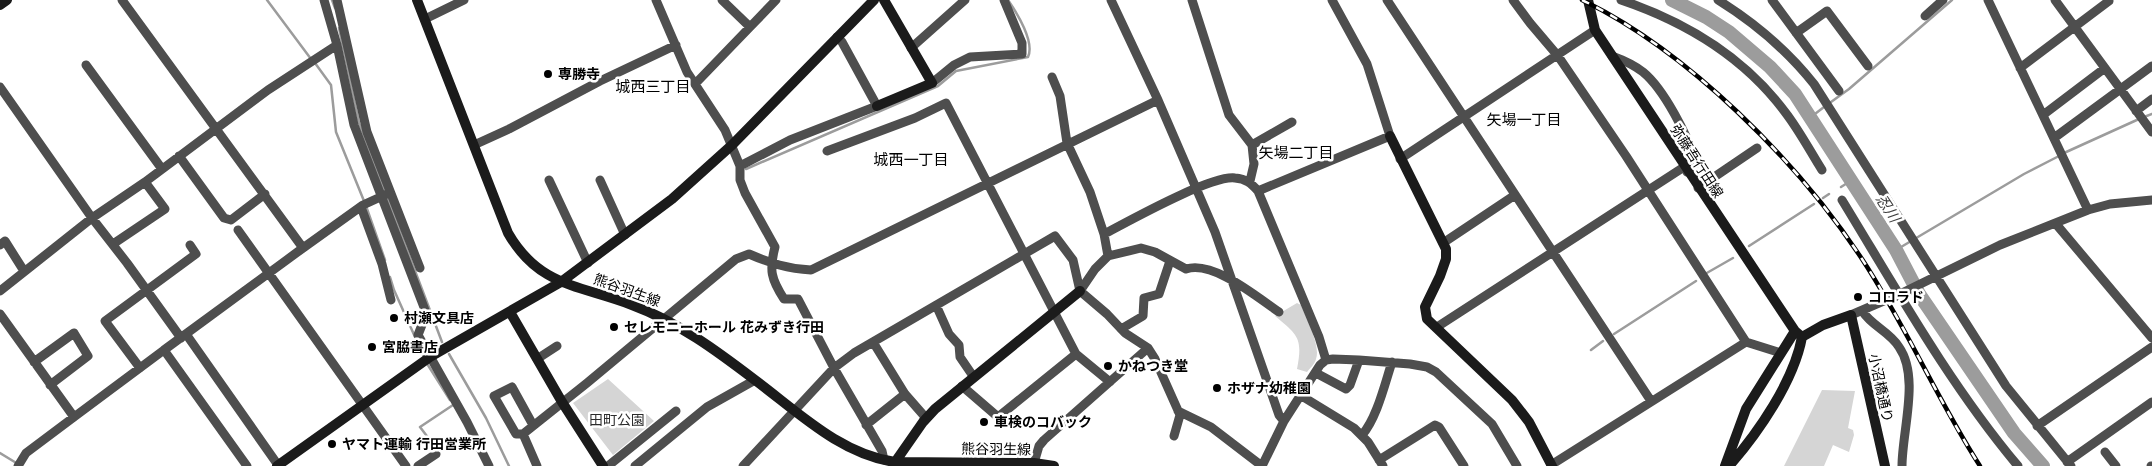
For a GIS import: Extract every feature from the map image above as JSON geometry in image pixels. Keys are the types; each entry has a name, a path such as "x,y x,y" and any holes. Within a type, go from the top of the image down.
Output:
{"street":[{"path":"0,5 7,0"},
{"path":"122,0 303,248"},
{"path":"324,0 337,45 354,125 420,268"},
{"path":"338,0 367,132 425,310 425,317 418,335 427,359 467,422 489,466"},
{"name":"熊谷羽生線","path":"417,0 508,233 516,246 536,268 547,276 562,282 632,305 664,318 692,334 794,411 839,442 890,463 972,464 1034,462 1054,466"},
{"path":"424,19 464,0"},
{"path":"656,0 673,47 725,130 740,166 740,180 745,192 775,247 770,264 774,284 784,299 798,299 834,368 890,463 926,418 973,376 1080,291 1095,269 1108,256 1141,248 1155,252 1186,269 1196,266 1232,280 1279,312"},
{"path":"722,0 750,27"},
{"path":"695,84 776,0"},
{"path":"0,87 92,218 146,290 184,336 278,466 427,359 562,282 626,235 672,199 732,145 874,0"},
{"path":"884,0 932,83"},
{"path":"912,48 965,0"},
{"path":"740,166 790,140 932,83 954,65 970,57 1022,54 1022,43 1004,0"},
{"path":"1111,0 1197,188 1232,280 1279,415 1284,421"},
{"path":"1192,0 1229,115 1252,145 1254,164 1250,182"},
{"path":"1332,0 1367,64 1390,136 1446,248 1446,259 1434,291 1425,307 1427,318 1512,400 1529,422 1551,465 1746,342"},
{"path":"1387,0 1651,401"},
{"path":"1513,0 1558,56 1626,156 1746,342 1781,353"},
{"name":"弥藤吾行田線","path":"1588,0 1595,30 1685,169 1798,334"},
{"path":"1622,0 1686,27 1726,52 1765,88 1786,113 1822,170"},
{"path":"1718,0 1765,33 1790,55 1814,84 2006,386 2069,464 2152,402"},
{"path":"1772,0 1839,90"},
{"path":"1925,16 1943,0"},
{"path":"1988,0 2088,210"},
{"path":"2055,0 2152,132"},
{"path":"2020,68 2109,1"},
{"path":"1796,33 1827,11 1868,66"},
{"path":"1400,159 1595,30"},
{"path":"837,37 842,42 877,106"},
{"path":"0,291 92,218 145,182 312,60 337,45"},
{"path":"474,145 673,47"},
{"path":"1437,327 1647,190 1697,162 1688,138 1668,104 1643,72 1612,56"},
{"path":"86,65 162,168"},
{"path":"2054,138 2152,66"},
{"path":"2043,115 2105,68"},
{"path":"1052,77 1060,96 1067,143 1090,192 1104,234 1108,256"},
{"path":"2136,111 2152,99"},
{"path":"533,425 512,387 494,396 516,434 523,434 736,259 750,254 770,264 796,270 811,270 1158,100"},
{"path":"827,151 915,118 946,103 1076,354 1110,382"},
{"path":"1252,145 1292,122"},
{"path":"1258,191 1390,136"},
{"path":"1698,188 1758,148"},
{"path":"179,156 224,218 230,220 265,194"},
{"path":"1104,234 1197,188 1234,177 1250,182 1258,191 1319,338 1326,360"},
{"path":"549,180 588,263"},
{"path":"600,180 626,235"},
{"path":"113,244 165,209 145,182"},
{"path":"18,466 26,453 164,350 364,205 386,194"},
{"path":"1443,243 1515,195"},
{"path":"1842,200 1992,435 2018,466"},
{"path":"1725,466 1742,417 1781,353 1798,334 1833,320 1863,312 2000,245 2088,210 2110,204 2152,200"},
{"path":"364,205 392,300"},
{"path":"2056,224 2152,338"},
{"path":"238,230 406,466"},
{"path":"743,466 834,368 936,305 1056,236 1073,260 1080,291 1121,329 1148,348 1156,359 1180,415 1174,436"},
{"path":"0,245 5,241 24,271"},
{"path":"140,368 105,321 196,254 190,245"},
{"path":"1121,329 1143,316 1144,298 1159,294 1170,261"},
{"path":"936,305 949,334 959,345 960,357 973,376"},
{"path":"510,312 562,402 603,466"},
{"path":"1863,312 1900,347 1906,364 1909,396 1902,446 1902,466"},
{"path":"0,314 74,417"},
{"name":"小沼橋通り","path":"1851,315 1884,466"},
{"path":"34,362 74,333 88,356 50,385"},
{"path":"1729,466 1763,423 1790,374 1798,334"},
{"path":"874,342 905,394 926,418"},
{"path":"537,359 557,346"},
{"path":"2037,426 2152,347"},
{"path":"1034,462 1039,446 1044,440 1148,348"},
{"path":"164,350 247,466"},
{"path":"962,386 998,417 1076,354"},
{"path":"1326,360 1392,362 1427,367 1442,377 1492,424 1516,466"},
{"path":"1178,411 1211,428 1262,466 1284,421 1300,395 1326,360"},
{"path":"1316,373 1346,389 1350,385 1359,360"},
{"path":"1362,435 1367,429 1392,362"},
{"path":"635,466 707,407 755,380"},
{"path":"866,425 905,394"},
{"path":"1300,395 1354,428 1362,435 1381,463 1435,425 1439,427 1464,466"},
{"path":"608,466 676,412"},
{"path":"523,434 537,466"},
{"path":"2106,452 2116,466"},
{"path":"422,465 436,454"}],"green space":[{"path":"1297,303 1301,305 1312,332 1317,353 1314,364 1307,372 1297,369 1299,344 1297,338 1275,316"},
{"name":"田町公園","path":"608,379 654,421 613,455 573,403"},
{"path":"1822,390 1855,391 1848,428 1853,430 1854,435 1849,452 1833,445 1824,466 1784,466"}],"waterway":[{"path":"267,0 311,59"},
{"path":"332,0 335,8"},
{"path":"746,169 938,86 956,71 1028,57 1030,51 1027,36 1008,0"},
{"name":"忍川","path":"1672,0 1706,17 1729,32 1770,67 1795,94 1896,250 1919,294 2014,433 2043,466"},
{"path":"1831,102 1849,89 1952,0"},
{"path":"339,28 359,123 442,342"},
{"path":"315,63 331,85 336,132 364,201"},
{"path":"1811,117 1824,107"},
{"path":"2144,117 2152,114"},
{"path":"2064,153 2139,119"},
{"path":"1896,250 2024,174 2059,156"},
{"path":"1841,187 1852,180"},
{"path":"1823,198 1829,194"},
{"path":"1749,246 1814,204"},
{"path":"366,206 385,260"},
{"path":"1705,274 1733,258"},
{"path":"390,277 424,357"},
{"path":"1614,334 1696,281"},
{"path":"1591,350 1603,341"},
{"path":"449,354 486,418 509,466"},
{"path":"426,362 450,400"},
{"path":"439,452 420,427 453,405"},
{"path":"0,453 18,464"}],"railway":[{"path":"1582,0 1622,22 1661,48 1700,79 1738,112 1806,185 1836,222 1878,284 1964,441 1980,466"}],"place":[{"name":"専勝寺","path":"548,74"},
{"name":"コロラド","path":"1858,297"},
{"name":"村瀬文具店","path":"394,318"},
{"name":"セレモニーホール 花みずき行田","path":"614,327"},
{"name":"宮脇書店","path":"372,347"},
{"name":"かねつき堂","path":"1108,366"},
{"name":"ホザナ幼稚園","path":"1217,388"},
{"name":"車検のコバック","path":"984,422"},
{"name":"ヤマト運輸 行田営業所","path":"332,444"}],"district":[{"name":"城西三丁目","path":"653,86"},
{"name":"矢場一丁目","path":"1524,119"},
{"name":"矢場二丁目","path":"1296,152"},
{"name":"城西一丁目","path":"911,159"}]}
